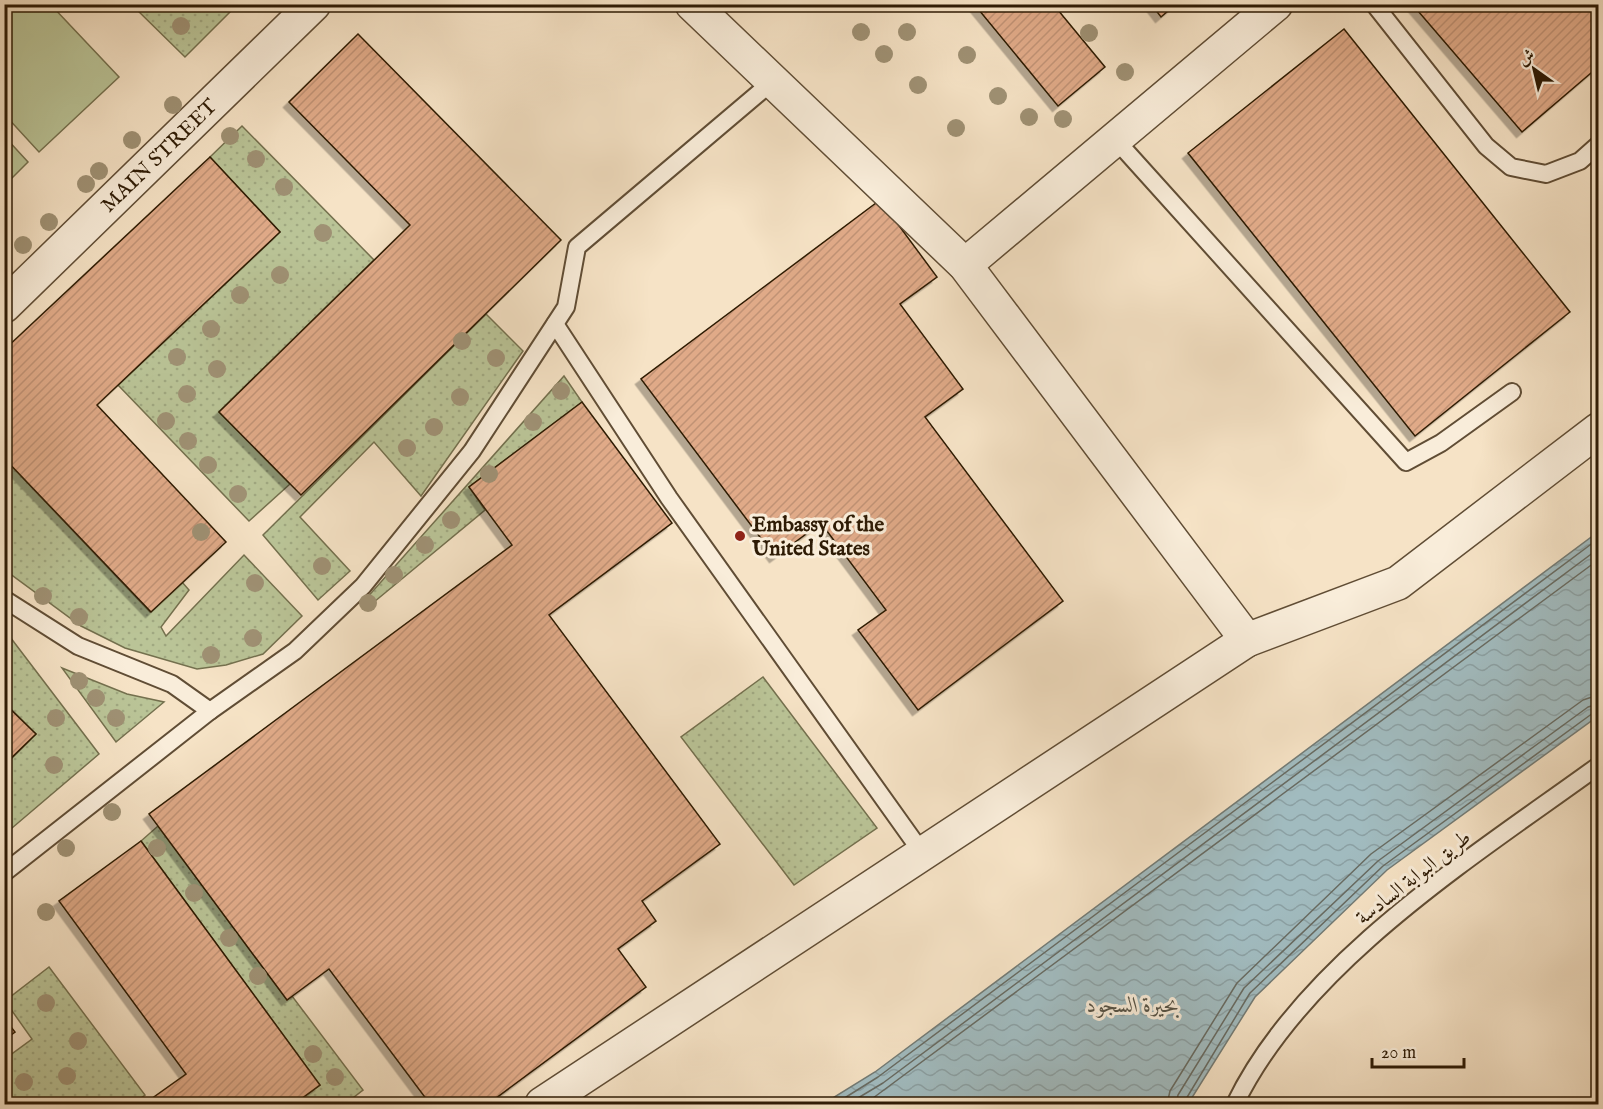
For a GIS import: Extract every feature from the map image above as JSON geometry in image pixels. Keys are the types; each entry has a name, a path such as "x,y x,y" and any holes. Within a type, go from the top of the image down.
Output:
{"street":[{"name":"MAIN STREET","path":"4,306 314,4"},
{"path":"692,4 965,265 1247,640"},
{"path":"965,265 1276,4"},
{"path":"542,1104 1247,640 1398,583 1599,430"}],"lane":[{"path":"1374,4 1486,146 1511,167 1546,174 1580,161 1599,144"},
{"path":"4,873 210,711 295,651 363,586 472,451 566,307 577,247 773,81"},
{"path":"1115,140 1406,462 1441,443 1512,392"},
{"path":"555,324 669,498 923,854"},
{"path":"4,599 78,646 172,684 210,711"},
{"name":"طريق البوابة السادسة","path":"1235,1104 1275,1038 1388,921 1599,766"}],"green space":[{"path":"5,4 51,5 119,77 39,152 5,115"},
{"path":"132,5 237,5 185,57"},
{"path":"242,126 374,260 219,412 290,484 249,521 118,385 280,232 210,157"},
{"path":"5,137 28,162 5,185"},
{"path":"486,314 523,351 421,496 374,442 300,517 350,571 318,600 263,535"},
{"path":"564,376 582,402 469,487 485,510 368,607 364,601"},
{"path":"4,458 150,612 182,582 189,590 161,627 166,636 244,555 302,616 263,654 226,665 197,669 125,648 81,626 5,570"},
{"path":"4,629 99,754 5,834 5,765 36,734 5,703"},
{"path":"62,668 127,694 164,702 116,742"},
{"path":"763,677 877,828 794,885 681,737"},
{"path":"158,826 287,1000 292,996 363,1090 345,1104 294,1104 320,1085 141,841"},
{"path":"49,967 145,1095 133,1104 5,1104 5,1059 32,1039 5,1001"}],"water":[{"name":"بحيرة السجود","path":"1598,532 1598,716 1387,870 1255,997 1188,1104 823,1104 875,1072"}],"building":[{"path":"974,4 1053,4 1105,67 1058,106"},
{"path":"1151,4 1176,4 1161,17"},
{"path":"1412,4 1598,4 1598,67 1522,132"},
{"path":"1344,29 1570,312 1415,436 1188,153"},
{"path":"358,34 561,240 301,495 219,412 410,225 289,102"},
{"path":"210,157 280,232 97,405 226,542 151,612 4,458 4,350"},
{"path":"880,200 937,277 900,304 963,389 925,417 1063,601 918,710 858,630 886,610 821,523 775,557 641,379"},
{"path":"582,402 672,523 549,615 720,844 642,901 656,921 618,949 646,987 488,1104 430,1104 329,969 287,1000 149,814 512,545 469,487"},
{"path":"4,703 36,734 4,765"},
{"path":"141,841 320,1085 294,1104 144,1104 186,1074 59,901"},
{"path":"4,1018 15,1032 4,1040"}],"place":[{"name":"Embassy of the United States","path":"740,536"}]}
